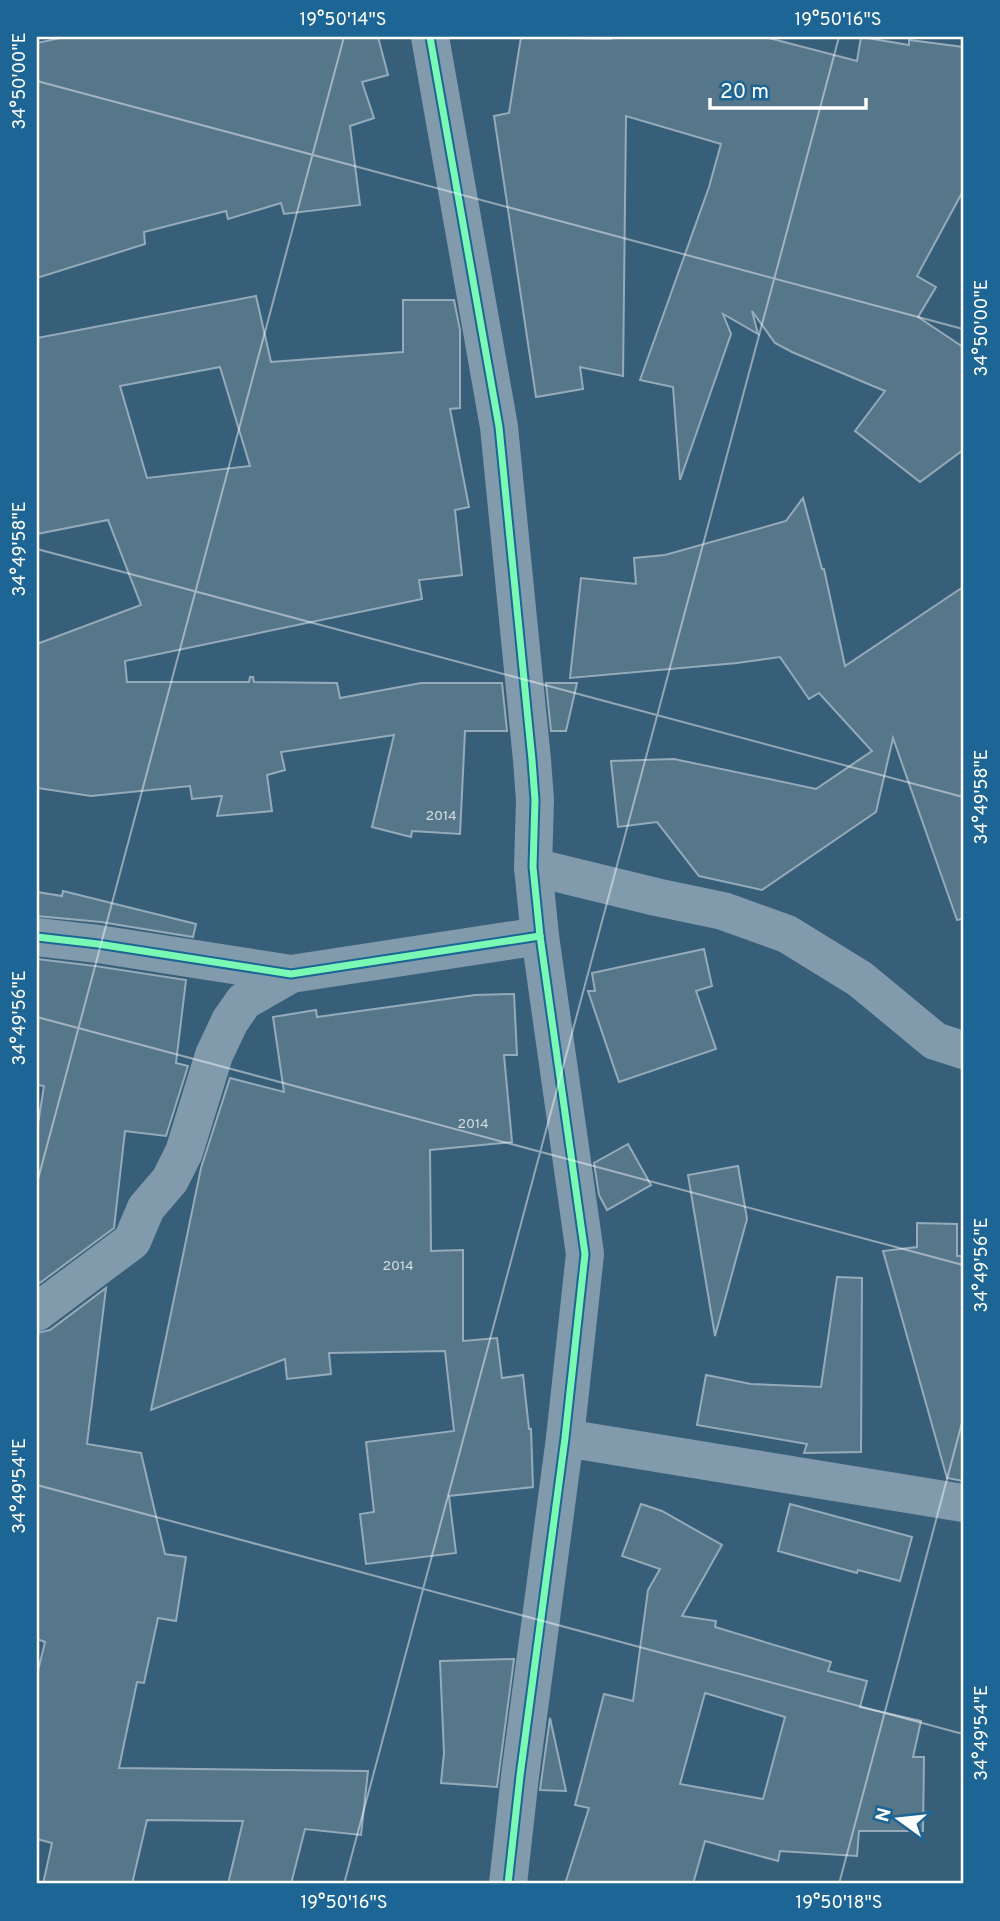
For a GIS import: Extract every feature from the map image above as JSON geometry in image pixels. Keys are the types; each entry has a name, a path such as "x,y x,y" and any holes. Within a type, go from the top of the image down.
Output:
{"street":[{"path":"430,37 499,426 532,760 535,800 533,867 540,936 585,1254 565,1438 508,1884"},
{"path":"533,867 723,911 788,934 860,979 935,1041 963,1049"},
{"path":"37,937 291,974 540,936"},
{"path":"37,1312 132,1241 146,1208 170,1180 184,1152 214,1055 230,1021 244,1001 291,974"},
{"path":"565,1438 963,1503"}],"building":[{"path":"65,37 378,37 388,75 362,82 374,118 350,126 360,205 284,214 281,203 228,219 226,211 144,232 145,244 37,278 37,43"},
{"path":"521,37 765,37 857,61 861,37 909,45 909,40 963,47 963,191 917,276 936,287 918,317 963,347 963,450 920,482 855,431 885,391 775,343 752,311 758,334 723,314 731,334 680,480 673,387 640,380 709,187 721,144 626,116 623,376 580,367 583,389 536,397 494,116 509,113"},
{"path":"256,296 271,362 403,352 403,300 454,300 460,330 460,408 450,409 469,507 455,510 462,575 419,580 422,599 125,661 127,682 249,682 250,677 253,677 254,682 337,683 340,698 421,683 502,683 507,731 465,731 460,834 412,831 411,837 372,827 394,735 281,752 285,770 267,775 272,811 217,816 222,796 192,799 190,786 91,796 37,788 37,644 141,605 108,520 37,534 37,338","holes":["220,367 250,466 147,478 120,386"]},
{"path":"803,498 824,569 845,666 963,587 963,919 957,920 893,738 876,812 762,890 699,876 657,822 618,827 611,761 674,759 816,789 872,751 819,693 809,699 780,657 570,678 581,578 636,584 634,558 665,555 786,521"},
{"path":"546,683 577,683 566,731 551,731"},
{"path":"63,891 196,924 193,937 101,922 37,916 37,892 62,896"},
{"path":"704,949 712,986 696,991 716,1049 619,1082 588,991 595,991 592,973"},
{"path":"37,959 186,980 176,1063 188,1066 166,1136 125,1131 114,1228 37,1285 37,1130 44,1086 37,1085"},
{"path":"514,994 517,1055 504,1055 512,1142 430,1150 431,1251 463,1250 463,1341 497,1338 502,1378 523,1375 531,1429 533,1487 449,1496 456,1553 366,1564 360,1514 374,1512 366,1442 454,1431 445,1351 329,1353 331,1374 287,1379 285,1359 151,1410 201,1168 230,1078 284,1092 273,1017 316,1010 317,1017 475,995"},
{"path":"628,1144 651,1185 607,1210 599,1195 594,1163"},
{"path":"738,1166 747,1219 715,1336 688,1175"},
{"path":"917,1223 957,1224 957,1256 963,1256 963,1481 947,1478 883,1251 917,1247"},
{"path":"837,1277 862,1278 861,1452 804,1453 807,1444 697,1425 706,1375 751,1384 821,1387"},
{"path":"106,1288 87,1444 141,1453 165,1554 186,1557 176,1621 158,1618 144,1683 137,1682 119,1768 368,1771 361,1835 305,1829 291,1884 228,1884 243,1821 147,1820 132,1884 43,1884 52,1843 37,1839 37,1675 45,1642 37,1639 37,1333 50,1330"},
{"path":"641,1504 662,1511 722,1545 682,1616 716,1621 715,1627 831,1662 828,1671 867,1681 860,1707 921,1721 913,1757 924,1757 923,1831 859,1831 857,1856 780,1851 778,1861 705,1841 693,1884 565,1884 589,1808 575,1805 604,1694 633,1701 648,1590 660,1569 622,1556","holes":["705,1693 785,1717 763,1799 680,1784"]},
{"path":"790,1504 912,1537 900,1581 858,1570 857,1573 778,1551"},
{"path":"514,1659 497,1787 441,1783 444,1753 440,1661"},
{"path":"550,1718 566,1791 540,1790"}],"cycle path":[{"path":"430,37 499,427 532,760 535,800 533,867 540,936 585,1254 565,1438 508,1884"},
{"path":"37,937 291,974 540,936"}]}
